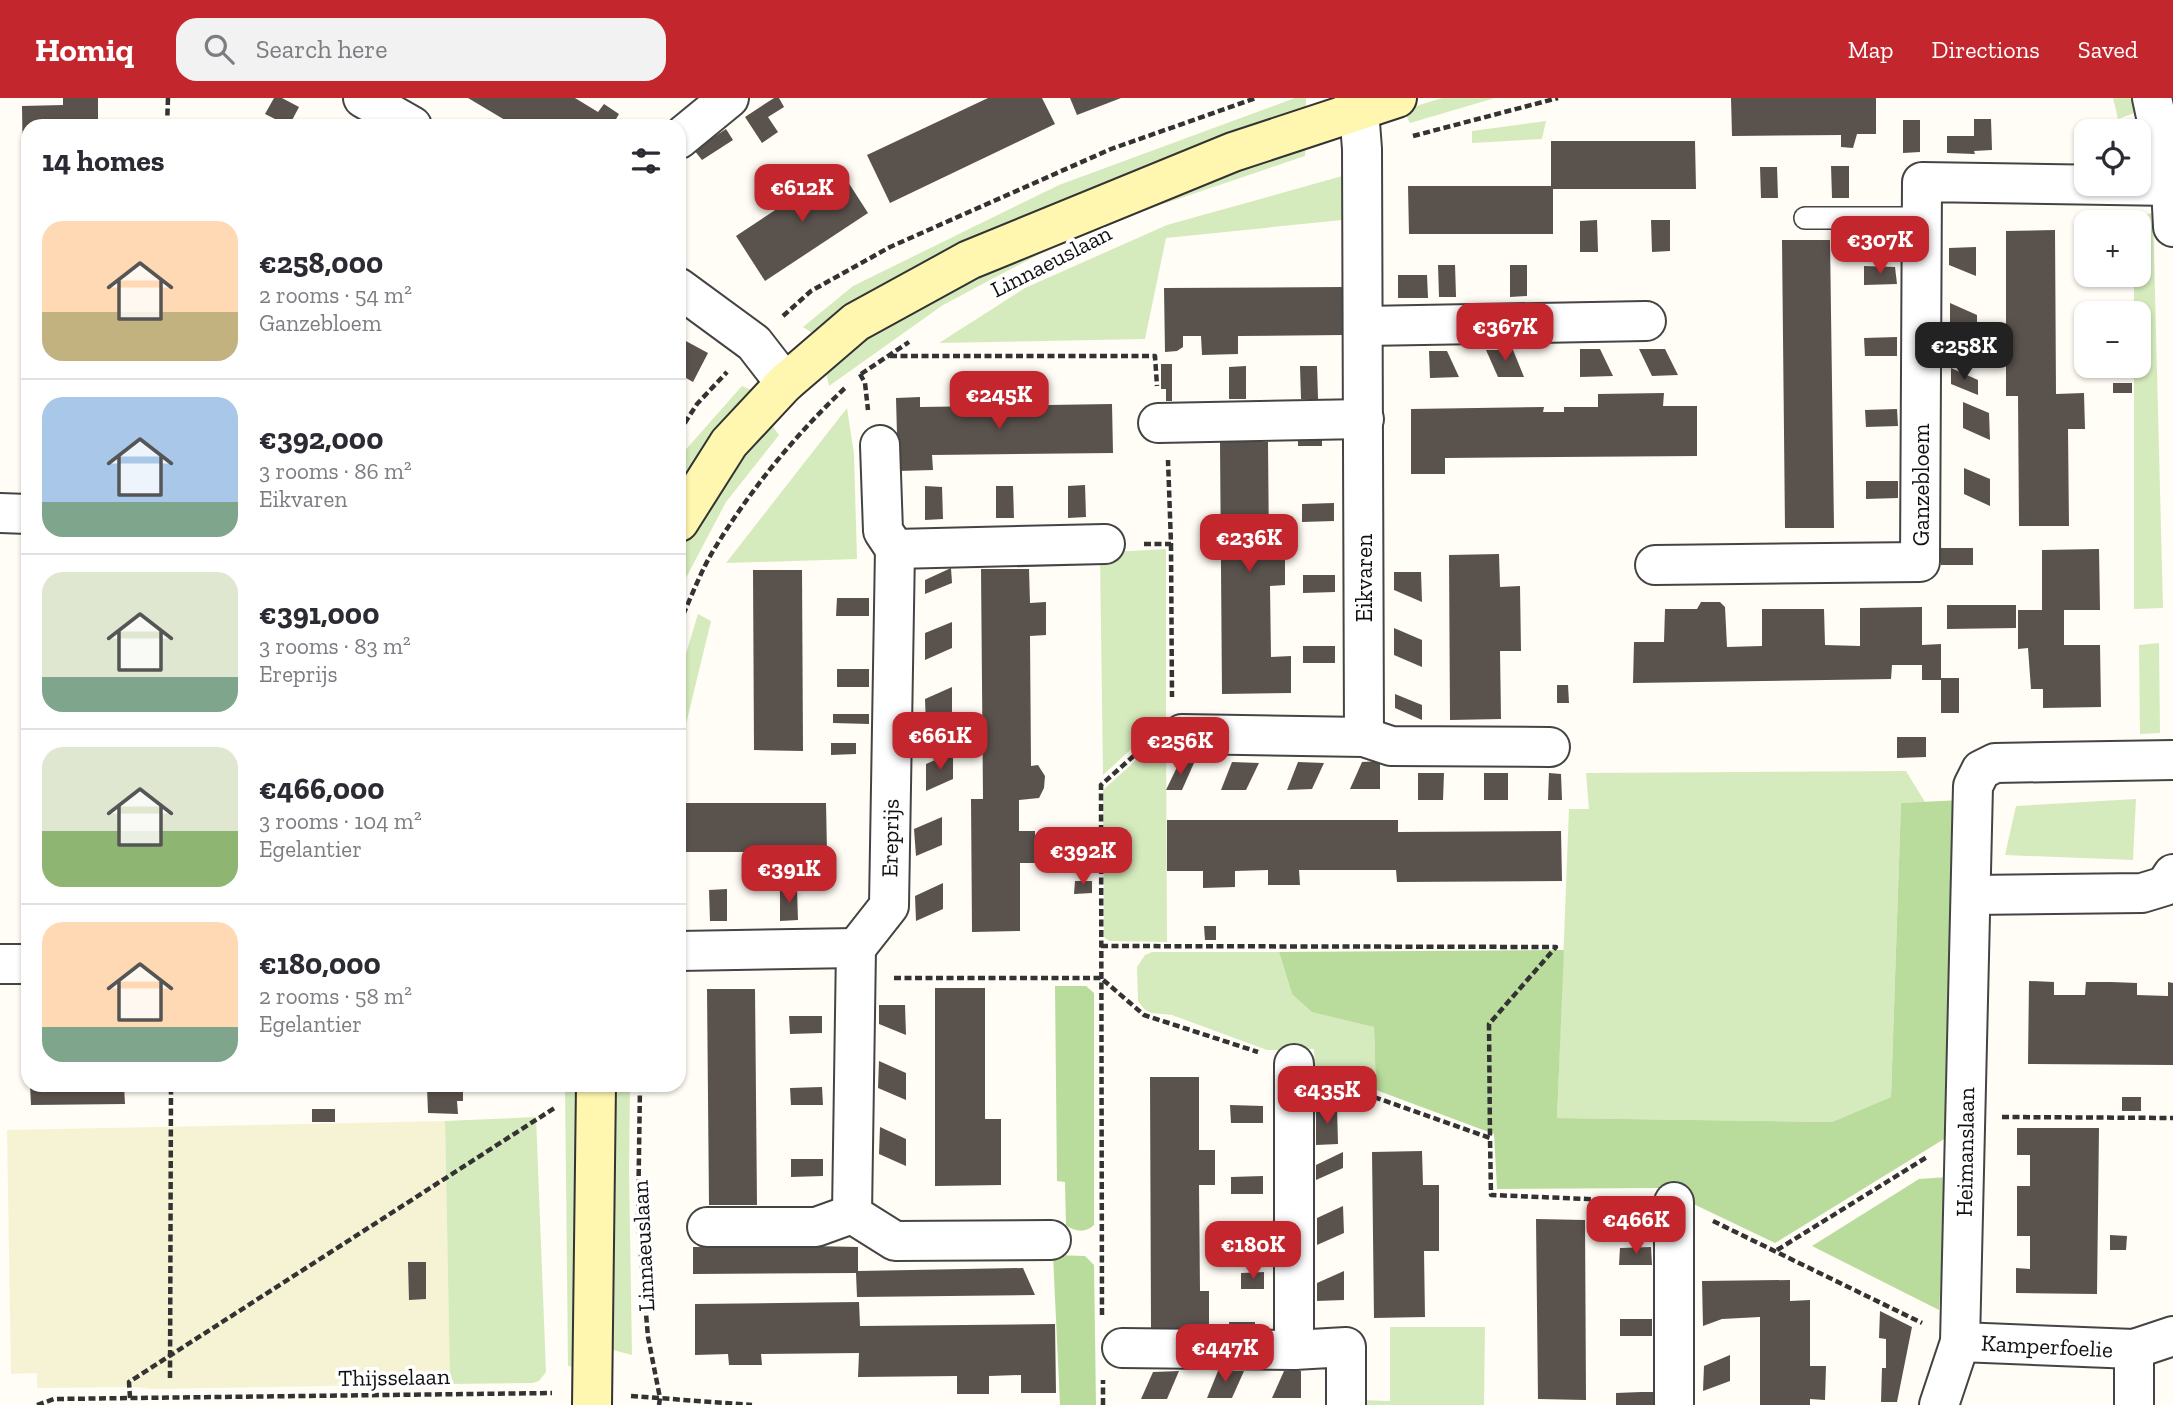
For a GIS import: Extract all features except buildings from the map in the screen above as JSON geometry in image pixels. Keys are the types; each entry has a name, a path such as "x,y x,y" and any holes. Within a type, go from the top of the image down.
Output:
{"street":[{"path":"363,98 400,119"},
{"path":"688,120 729,98"},
{"name":"Linnaeuslaan","path":"686,511 729,443 785,383 856,322 970,260 1356,104 1397,98"},
{"path":"2152,98 2171,186 2173,227"},
{"name":"Eikvaren","path":"1356,104 1362,149 1364,737"},
{"name":"Ganzebloem","path":"1655,565 1920,562 1922,182 2171,186"},
{"path":"686,293 754,343 785,383"},
{"path":"1364,326 1646,321"},
{"path":"1158,423 1364,419"},
{"name":"Ereprijs","path":"856,963 889,906 895,549 883,531 880,445"},
{"path":"0,513 21,514"},
{"path":"895,549 1105,544"},
{"path":"1177,729 1364,737 1391,746 1550,747"},
{"name":"Heimanslaan","path":"1939,1405 1961,1342 1973,786 1981,770 1995,763 2173,760"},
{"path":"1972,895 2141,893 2165,886 2173,874"},
{"path":"686,951 856,963 852,1214"},
{"path":"0,964 21,964"},
{"path":"1294,1064 1294,1350"},
{"name":"Linnaeuslaan","path":"592,1399 596,1092"},
{"path":"1674,1202 1674,1405"},
{"path":"707,1227 816,1227 852,1214"},
{"path":"852,1214 895,1241 1051,1240"},
{"name":"Kamperfoelie","path":"1961,1342 2134,1349 2173,1336"},
{"path":"1109,1347 1294,1350 1346,1347 1346,1405"},
{"name":"Kamperfoelie","path":"2134,1349 2134,1405"}],"lane":[{"path":"1805,218 1923,218"}],"path":[{"path":"167,119 168,98"},
{"path":"1362,149 1558,98"},
{"path":"858,376 911,340"},
{"path":"888,356 1155,356 1160,449 1168,449 1177,729 1154,738 1101,785 1101,978 1109,1347 1102,1405"},
{"path":"686,609 712,552 758,485 810,421 848,385"},
{"path":"1105,544 1171,544"},
{"path":"1101,946 1556,947 1489,1024 1491,1195 1674,1202 1961,1342"},
{"path":"856,963 1101,978 1144,1015 1294,1064 1309,1096 1374,1097 1490,1138"},
{"path":"170,1378 171,1092"},
{"name":"Linnaeuslaan","path":"640,1092 638,1220 648,1337 660,1398 659,1405"},
{"path":"130,1398 129,1382 556,1107"},
{"path":"1966,1117 2173,1118"},
{"path":"1776,1250 1924,1157 1965,1155"},
{"name":"Thijsselaan","path":"37,1405 54,1399 660,1398 752,1405"}],"shaded area":[{"path":"445,1121 450,1384 151,1389 37,1388 37,1373 11,1374 7,1130"}],"green space":[{"path":"1295,98 1306,98 1306,108 815,335 803,327 853,286 1059,185"},
{"path":"1442,98 1495,98 1410,123 1403,110"},
{"path":"2113,98 2135,98 2137,112 2118,119"},
{"path":"1546,121 1542,139 1472,143 1472,131"},
{"path":"1306,138 1305,156 1083,231 943,305 829,386 825,368 861,333 999,260"},
{"path":"1346,175 1342,220 1166,238 1145,339 939,343 1025,288 1167,225"},
{"path":"2151,213 2163,608 2134,609 2134,378 2151,378 2151,301 2134,301 2134,287 2151,287"},
{"path":"742,386 756,392 686,481 686,449"},
{"path":"847,408 854,454 857,559 726,563"},
{"path":"769,421 779,435 726,502 686,578 686,542 699,515"},
{"path":"1166,549 1166,717 1103,775 1100,556 1113,552"},
{"path":"698,614 711,621 686,724 686,654"},
{"path":"2159,643 2160,733 2140,734 2139,645"},
{"path":"1166,733 1167,942 1109,941 1104,937 1103,790"},
{"path":"1906,771 1925,802 1901,803 1891,1097 1832,1122 1557,1118 1569,809 1589,809 1586,773"},
{"path":"2136,799 2133,860 2005,855 2016,806"},
{"path":"1961,800 1947,1090 1949,1136 1775,1243 1660,1188 1497,1189 1494,1134 1376,1090 1374,1027 1312,1012 1292,994 1279,952 1564,950 1557,1118 1832,1122 1891,1097 1901,803"},
{"path":"1152,952 1279,952 1292,994 1345,1019 1374,1027 1376,1090 1316,1093 1314,1049 1267,1050 1172,1015 1152,1013 1144,1009 1138,1001 1137,967 1145,955"},
{"path":"1055,986 1086,986 1094,993 1094,1225 1084,1230 1066,1225 1065,1182 1057,1181"},
{"path":"565,1092 585,1092 583,1367 568,1366"},
{"path":"615,1092 630,1092 632,1355 613,1350"},
{"path":"536,1117 546,1372 539,1381 533,1383 450,1384 445,1121"},
{"path":"1948,1177 1939,1310 1812,1246 1919,1179"},
{"path":"1053,1255 1085,1256 1094,1265 1096,1405 1060,1405"},
{"path":"1390,1327 1485,1327 1484,1405 1362,1405 1361,1400 1390,1401"}]}
